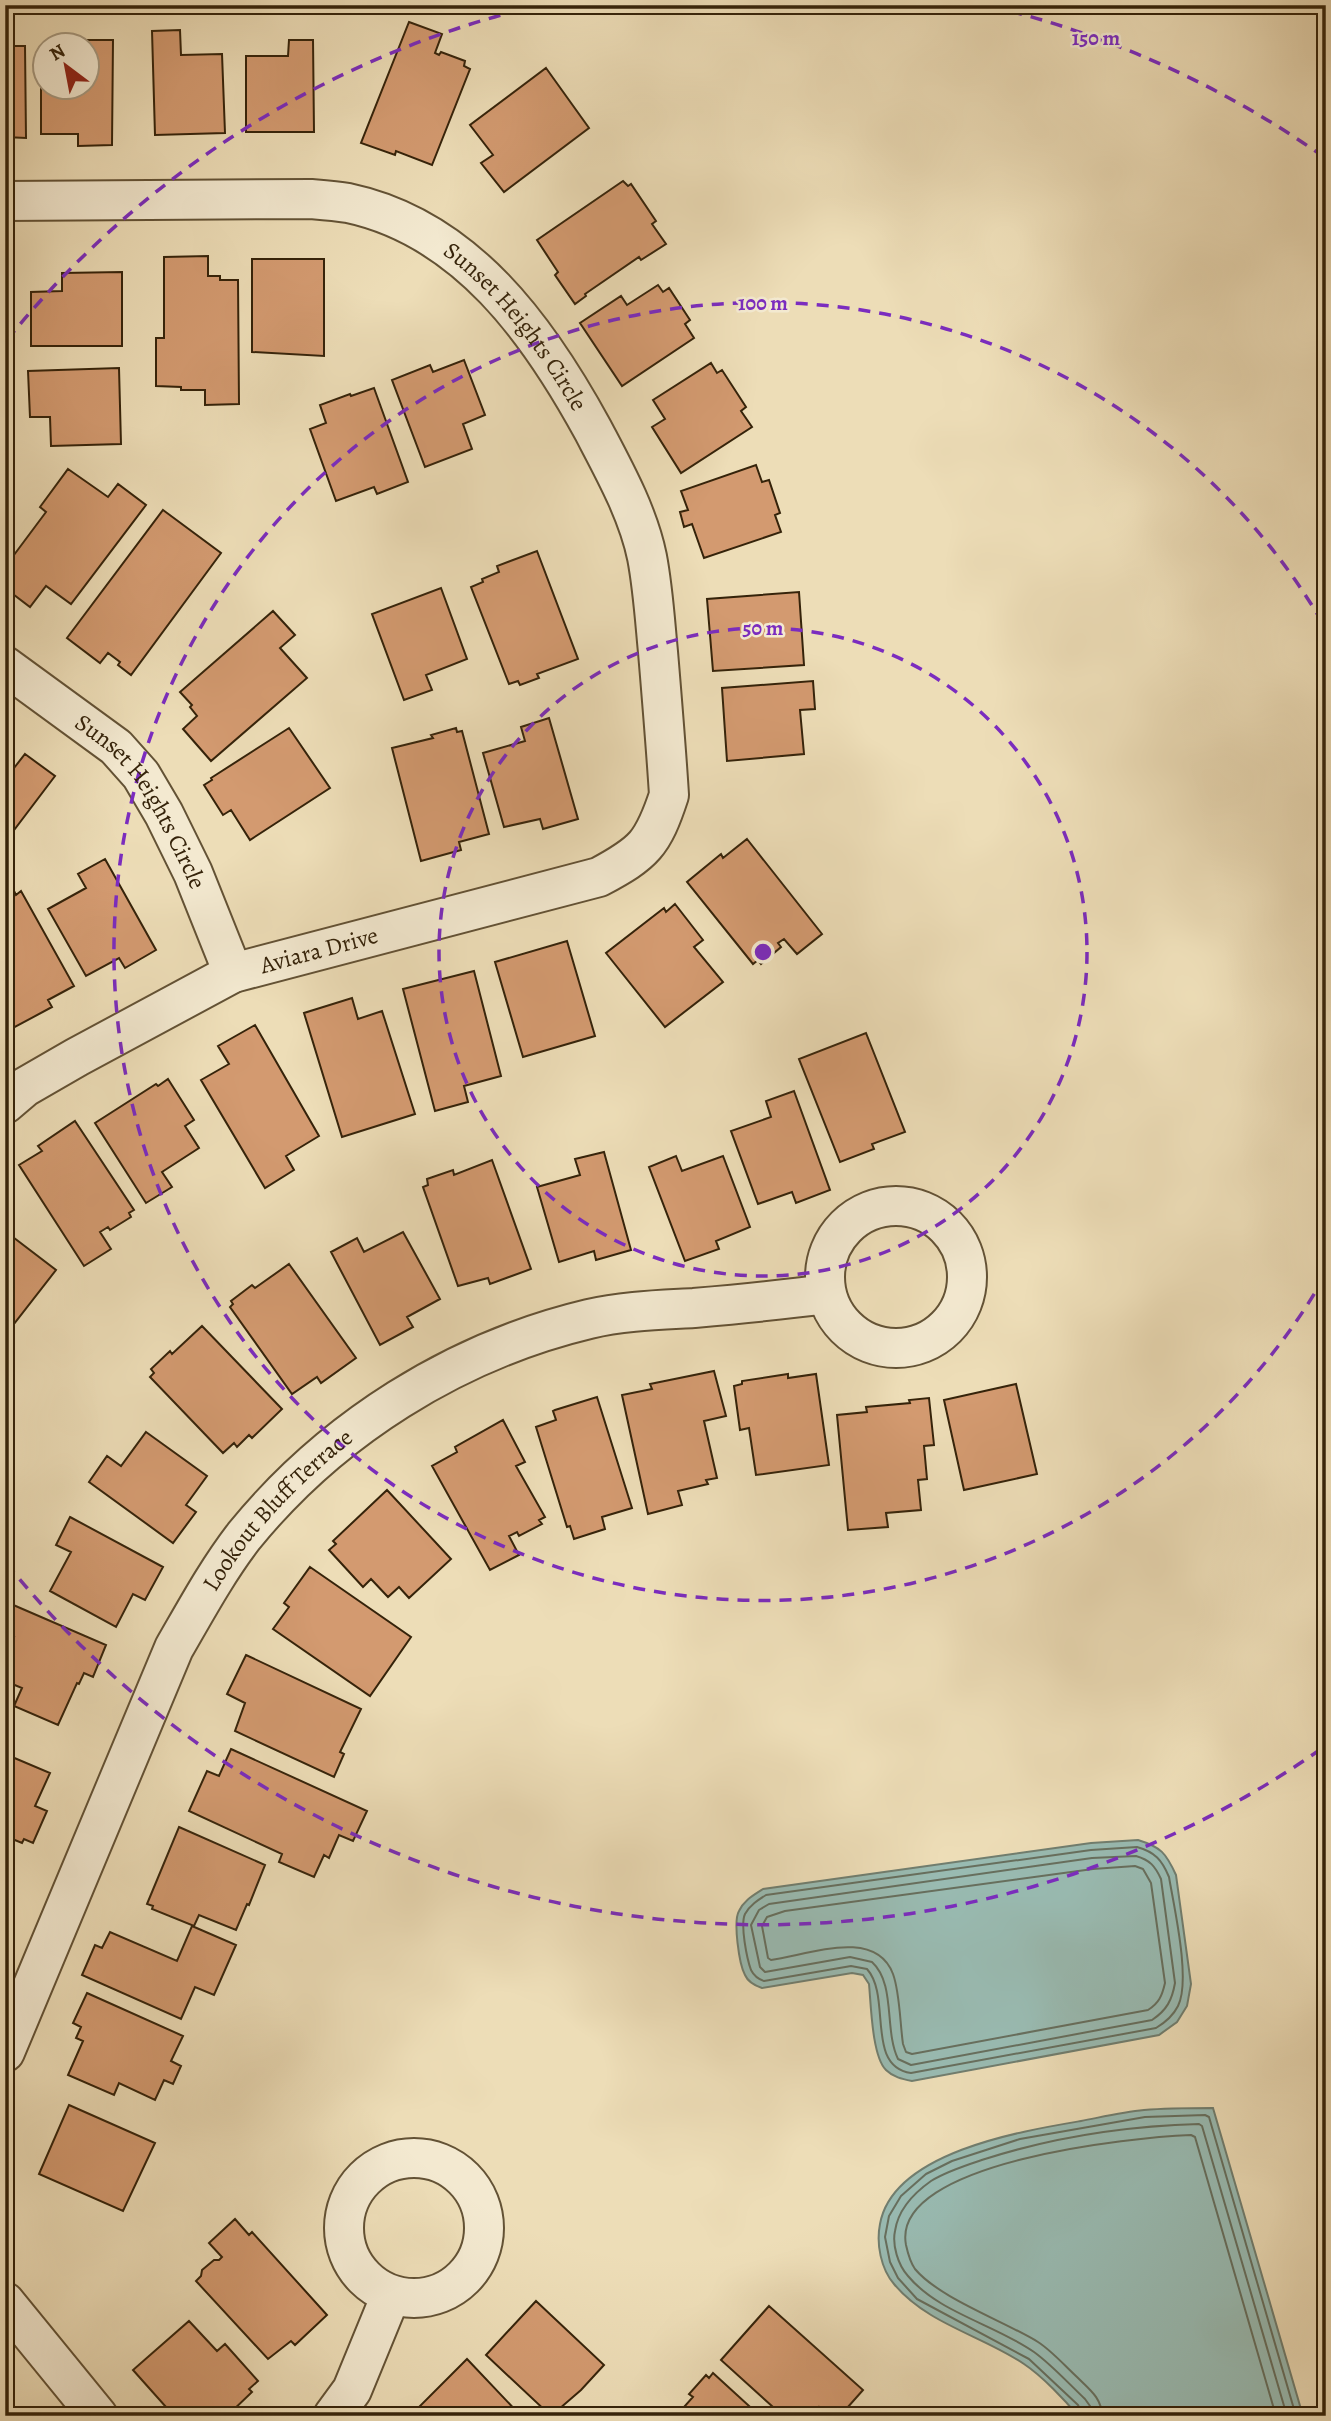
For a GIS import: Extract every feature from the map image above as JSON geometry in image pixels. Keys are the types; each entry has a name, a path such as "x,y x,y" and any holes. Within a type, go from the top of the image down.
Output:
{"street":[{"name":"Sunset Heights Circle","path":"5,201 311,199 347,203 380,213 416,229 450,249 481,274 538,339 584,414 609,459 631,509 646,556 654,615 669,795 660,823 649,842"},
{"name":"Sunset Heights Circle","path":"5,666 116,747 141,775 193,873 233,973"},
{"name":"Aviara Drive","path":"5,1104 25,1087 66,1063 233,973 599,877 629,861 649,842"},
{"name":"Lookout Bluff Terrace","path":"5,2052 174,1648 210,1586 244,1536 324,1455 377,1414 423,1384 478,1357 533,1336 591,1319 826,1294"},
{"path":"332,2416 352,2390 391,2295"},
{"path":"5,2302 98,2416"}],"water":[{"path":"1138,1840 1162,1852 1176,1875 1191,1984 1187,2006 1177,2022 1159,2035 912,2081 892,2074 881,2063 873,2030 869,1984 863,1975 852,1973 762,1988 748,1980 743,1970 737,1943 737,1916 744,1904 763,1889 1091,1843"},
{"path":"1213,2108 1303,2416 1078,2416 1053,2388 1031,2369 922,2309 907,2298 886,2271 879,2248 879,2232 890,2199 909,2179 934,2162 995,2139 1056,2125 1144,2110"}],"building":[{"path":"409,22 442,34 435,53 439,55 441,52 465,61 464,66 470,69 432,165 396,151 395,155 361,143"},
{"path":"180,30 181,55 222,54 225,133 155,135 152,31"},
{"path":"102,40 113,40 112,145 78,146 78,134 41,134 41,102 102,102"},
{"path":"289,40 313,40 314,132 246,132 246,56 288,56"},
{"path":"13,46 25,46 26,138 5,137 5,61 13,61"},
{"path":"546,68 589,128 504,192 481,163 493,155 470,125"},
{"path":"623,181 628,186 631,184 656,221 652,224 666,244 641,260 639,257 585,294 586,296 575,304 555,275 558,272 537,240"},
{"path":"208,256 208,276 220,276 220,280 238,280 239,404 205,405 205,390 156,386 156,338 164,338 164,257"},
{"path":"252,259 324,259 324,356 252,352"},
{"path":"122,272 122,346 31,346 31,292 62,291 62,273"},
{"path":"658,285 663,292 669,288 690,320 685,324 694,338 622,386 580,323 621,296 627,305"},
{"path":"464,360 485,415 463,424 472,449 425,467 392,380 430,365 433,372"},
{"path":"711,363 717,373 722,370 746,407 741,411 752,427 681,473 652,427 665,419 653,400"},
{"path":"119,368 121,444 51,446 50,417 30,417 28,371"},
{"path":"374,388 408,482 377,494 374,487 336,501 310,429 326,423 320,405"},
{"path":"756,465 762,482 769,480 780,513 775,515 781,532 704,558 692,524 684,527 680,512 688,510 681,491"},
{"path":"68,469 108,497 118,484 146,505 71,604 46,586 30,607 5,588 5,567 46,512 40,507"},
{"path":"163,510 221,553 131,675 108,653 100,663 67,638"},
{"path":"537,551 578,659 537,674 539,678 520,685 518,681 509,684 471,587 499,572 497,566"},
{"path":"441,588 467,659 426,675 432,690 404,700 372,614"},
{"path":"799,592 804,665 713,671 707,599"},
{"path":"273,611 295,635 280,648 307,678 211,761 183,729 197,716 190,707 192,705 180,692"},
{"path":"813,681 815,709 800,710 804,754 727,761 722,688"},
{"path":"549,718 578,819 543,829 540,819 504,827 483,753 525,741 521,727"},
{"path":"289,728 330,788 250,840 231,810 223,815 204,785"},
{"path":"456,728 457,732 462,731 489,834 459,842 461,850 421,861 392,748 433,738 431,735"},
{"path":"25,754 55,776 5,842 5,762 14,768"},
{"path":"747,839 822,934 797,954 784,939 778,943 781,947 761,964 758,960 753,964 687,882 721,854 723,858"},
{"path":"105,859 156,950 125,968 119,958 86,976 48,909 86,888 78,874"},
{"path":"14,891 16,895 21,891 74,986 48,1000 52,1007 13,1028 5,1015 5,896"},
{"path":"675,904 703,940 694,947 723,982 665,1027 606,953 664,908 666,912"},
{"path":"567,941 595,1036 523,1057 495,962"},
{"path":"474,971 501,1076 464,1086 468,1102 435,1111 403,989"},
{"path":"352,998 358,1019 382,1011 415,1114 342,1137 304,1013"},
{"path":"255,1025 319,1136 286,1156 294,1170 265,1188 201,1080 229,1064 218,1046"},
{"path":"866,1033 905,1132 872,1144 874,1149 840,1162 799,1059"},
{"path":"168,1079 194,1120 185,1126 199,1148 162,1172 172,1187 146,1203 95,1123"},
{"path":"794,1091 830,1190 796,1203 792,1192 758,1204 731,1131 771,1117 766,1101"},
{"path":"75,1121 134,1210 129,1213 131,1217 110,1230 108,1227 100,1232 111,1249 84,1266 19,1165 42,1151 38,1146"},
{"path":"604,1152 631,1250 596,1260 594,1251 559,1262 537,1187 580,1175 575,1159"},
{"path":"676,1156 682,1171 723,1156 750,1227 716,1241 719,1249 685,1261 649,1167"},
{"path":"492,1160 531,1269 490,1284 488,1278 458,1286 423,1187 428,1185 427,1179 453,1170 454,1175"},
{"path":"5,1231 56,1270 10,1329 5,1325"},
{"path":"403,1232 440,1299 407,1317 413,1327 380,1345 331,1252 357,1238 364,1252"},
{"path":"289,1264 356,1358 321,1383 317,1377 292,1394 230,1307 233,1304 231,1301 252,1285 255,1288"},
{"path":"202,1326 282,1409 252,1438 249,1435 237,1447 234,1443 223,1453 150,1377 154,1373 151,1369"},
{"path":"714,1371 726,1416 704,1421 717,1478 706,1480 708,1484 678,1491 682,1505 648,1514 622,1395 652,1389 650,1384"},
{"path":"788,1374 788,1378 816,1374 829,1465 756,1475 749,1428 740,1430 734,1386 742,1384 742,1381"},
{"path":"1016,1384 1037,1474 964,1490 944,1400"},
{"path":"597,1397 632,1508 602,1517 605,1529 574,1539 570,1526 567,1527 536,1427 556,1420 555,1410"},
{"path":"929,1398 934,1445 924,1446 927,1479 918,1480 921,1510 886,1513 888,1527 848,1530 837,1415 867,1412 866,1407 910,1403 909,1400"},
{"path":"503,1420 525,1462 516,1466 545,1517 539,1520 542,1524 519,1536 517,1532 509,1536 519,1555 490,1570 432,1466 457,1452 455,1447"},
{"path":"146,1432 207,1476 186,1505 196,1512 173,1543 89,1482 107,1456 121,1466"},
{"path":"387,1490 451,1559 409,1598 399,1587 388,1597 371,1579 363,1587 329,1550 336,1544 333,1541"},
{"path":"70,1517 163,1567 145,1600 133,1594 116,1627 50,1591 71,1552 56,1545"},
{"path":"310,1567 411,1637 370,1696 273,1629 289,1607 284,1603"},
{"path":"11,1604 106,1645 93,1677 84,1673 79,1684 77,1683 58,1725 14,1706 22,1688 5,1681 5,1657 14,1637 5,1634 5,1618"},
{"path":"246,1655 361,1709 340,1752 344,1754 334,1777 235,1731 245,1703 227,1694"},
{"path":"231,1749 367,1811 353,1841 339,1835 329,1858 324,1855 314,1877 279,1862 282,1854 189,1811 207,1771 219,1776"},
{"path":"5,1754 50,1773 35,1806 47,1811 33,1843 24,1839 22,1843 5,1836"},
{"path":"179,1827 265,1865 236,1930 199,1915 194,1926 152,1909 153,1906 147,1904"},
{"path":"192,1926 236,1945 214,1995 195,1987 181,2019 82,1975 95,1945 102,1948 110,1932 177,1961"},
{"path":"87,1993 183,2036 171,2061 181,2066 173,2084 164,2080 155,2100 119,2083 114,2095 68,2075 83,2041 76,2038 81,2027 73,2023"},
{"path":"69,2105 155,2143 123,2211 39,2174"},
{"path":"235,2219 249,2235 252,2232 327,2315 295,2345 291,2341 268,2359 196,2281 202,2270 222,2257 209,2243"},
{"path":"536,2301 604,2365 551,2416 486,2355"},
{"path":"769,2306 863,2390 840,2416 829,2416 819,2407 811,2416 783,2416 721,2360"},
{"path":"189,2321 217,2351 225,2344 258,2381 249,2389 252,2392 227,2416 174,2416 133,2370"},
{"path":"467,2359 521,2416 417,2416 414,2412"},
{"path":"713,2373 760,2416 676,2416 693,2397 689,2394 706,2375 709,2378"}]}
